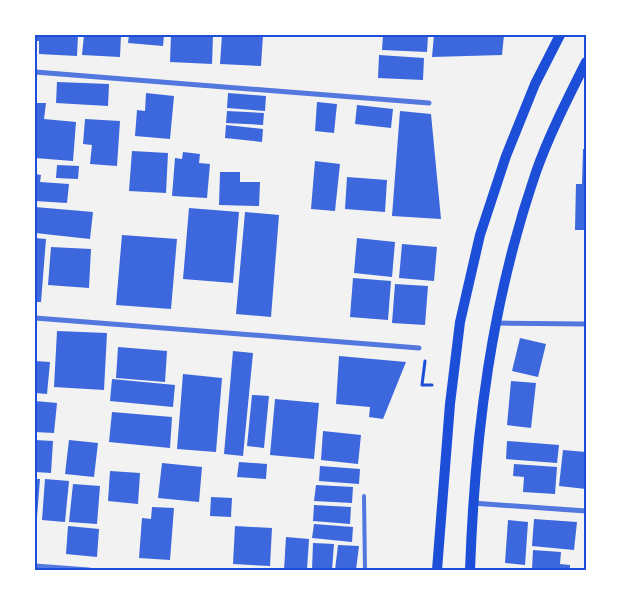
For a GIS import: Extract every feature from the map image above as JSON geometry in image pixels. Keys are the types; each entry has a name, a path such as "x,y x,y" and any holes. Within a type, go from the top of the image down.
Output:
{"main road":[{"path":"437,570 450,404 460,322 480,235 506,156 534,84 560,35"},
{"path":"470,570 472,503 482,406 495,323 514,243 537,171 568,96 586,62"}],"street":[{"path":"35,72 429,102"},
{"path":"35,318 420,348"},
{"path":"495,323 586,324"},
{"path":"472,503 586,511"},
{"path":"35,566 89,570"}],"lane":[{"path":"364,496 365,570"}],"path":[{"path":"420,348 426,355 422,384 432,385"}],"building":[{"path":"35,35 78,35 77,56 39,54 39,41 35,41"},
{"path":"84,35 121,35 120,57 82,55"},
{"path":"129,35 164,35 163,46 128,43"},
{"path":"171,35 213,35 212,64 170,62"},
{"path":"222,35 263,35 261,66 220,64"},
{"path":"383,35 428,35 427,52 382,50"},
{"path":"434,35 504,35 502,55 432,57"},
{"path":"379,55 424,58 423,80 378,78"},
{"path":"57,82 109,84 108,106 56,103"},
{"path":"146,93 174,96 170,139 135,136 137,110 145,111"},
{"path":"228,93 266,96 265,111 227,108"},
{"path":"317,102 337,104 334,133 315,131"},
{"path":"35,103 46,103 44,119 76,122 73,161 35,158"},
{"path":"357,105 393,109 391,128 355,124"},
{"path":"227,111 264,113 263,125 226,123"},
{"path":"400,111 431,114 441,219 392,216"},
{"path":"85,119 120,121 117,166 90,164 92,145 83,144"},
{"path":"226,125 263,129 262,142 225,138"},
{"path":"583,149 586,149 586,230 575,230 576,184 582,184"},
{"path":"132,151 168,153 166,193 129,191"},
{"path":"183,152 200,154 199,163 210,164 207,198 172,196 175,158 182,159"},
{"path":"315,161 340,164 335,211 311,209"},
{"path":"57,165 79,166 78,179 56,178"},
{"path":"220,172 240,172 240,182 260,182 259,206 219,205"},
{"path":"35,174 41,175 40,182 69,184 67,203 35,201"},
{"path":"347,177 387,180 385,212 345,209"},
{"path":"35,207 93,212 90,239 35,233"},
{"path":"189,208 239,212 233,283 183,279"},
{"path":"245,212 279,215 271,317 236,314"},
{"path":"122,235 177,239 171,309 116,305"},
{"path":"35,238 46,239 41,302 35,302"},
{"path":"357,238 395,242 392,277 354,273"},
{"path":"402,244 437,247 434,281 399,278"},
{"path":"51,247 91,249 89,288 48,285"},
{"path":"353,278 391,281 388,320 350,317"},
{"path":"395,284 428,286 425,325 392,323"},
{"path":"57,331 107,333 104,390 54,387"},
{"path":"520,338 546,344 538,377 512,371"},
{"path":"118,347 167,351 165,382 116,378"},
{"path":"233,351 253,353 243,456 224,454"},
{"path":"339,356 406,362 383,419 369,417 370,407 336,404"},
{"path":"35,361 50,362 47,394 35,393"},
{"path":"183,374 222,378 216,452 177,449"},
{"path":"112,379 175,385 173,407 110,401"},
{"path":"511,381 536,383 531,428 507,425"},
{"path":"252,395 269,396 264,448 247,446"},
{"path":"275,399 319,403 314,459 270,455"},
{"path":"35,401 57,403 54,433 35,432"},
{"path":"112,412 172,417 170,448 109,442"},
{"path":"323,431 361,435 358,464 321,460"},
{"path":"35,440 53,441 51,473 35,472"},
{"path":"69,440 98,443 94,477 65,474"},
{"path":"507,441 559,445 557,463 506,459"},
{"path":"563,450 586,452 586,489 559,486"},
{"path":"239,462 267,464 266,479 237,477"},
{"path":"162,463 202,467 199,502 158,498"},
{"path":"514,464 557,467 555,494 523,492 524,477 513,476"},
{"path":"320,466 360,469 359,484 319,481"},
{"path":"110,471 140,473 138,504 108,501"},
{"path":"35,479 40,479 37,517 35,516"},
{"path":"45,479 69,481 65,522 42,520"},
{"path":"73,484 100,486 97,524 69,522"},
{"path":"316,485 353,487 352,503 314,501"},
{"path":"211,497 232,498 231,517 210,516"},
{"path":"314,505 351,507 350,524 313,521"},
{"path":"152,507 174,508 170,560 139,558 142,518 151,519"},
{"path":"534,519 577,522 574,550 532,546"},
{"path":"508,520 528,522 525,565 505,563"},
{"path":"314,524 353,527 352,542 312,538"},
{"path":"68,526 99,529 97,557 66,554"},
{"path":"235,526 272,528 270,566 233,564"},
{"path":"286,537 309,539 307,570 284,570"},
{"path":"313,543 334,544 332,570 312,570"},
{"path":"338,545 359,546 356,570 335,570"},
{"path":"533,550 561,552 560,564 570,565 570,570 532,570"}]}
